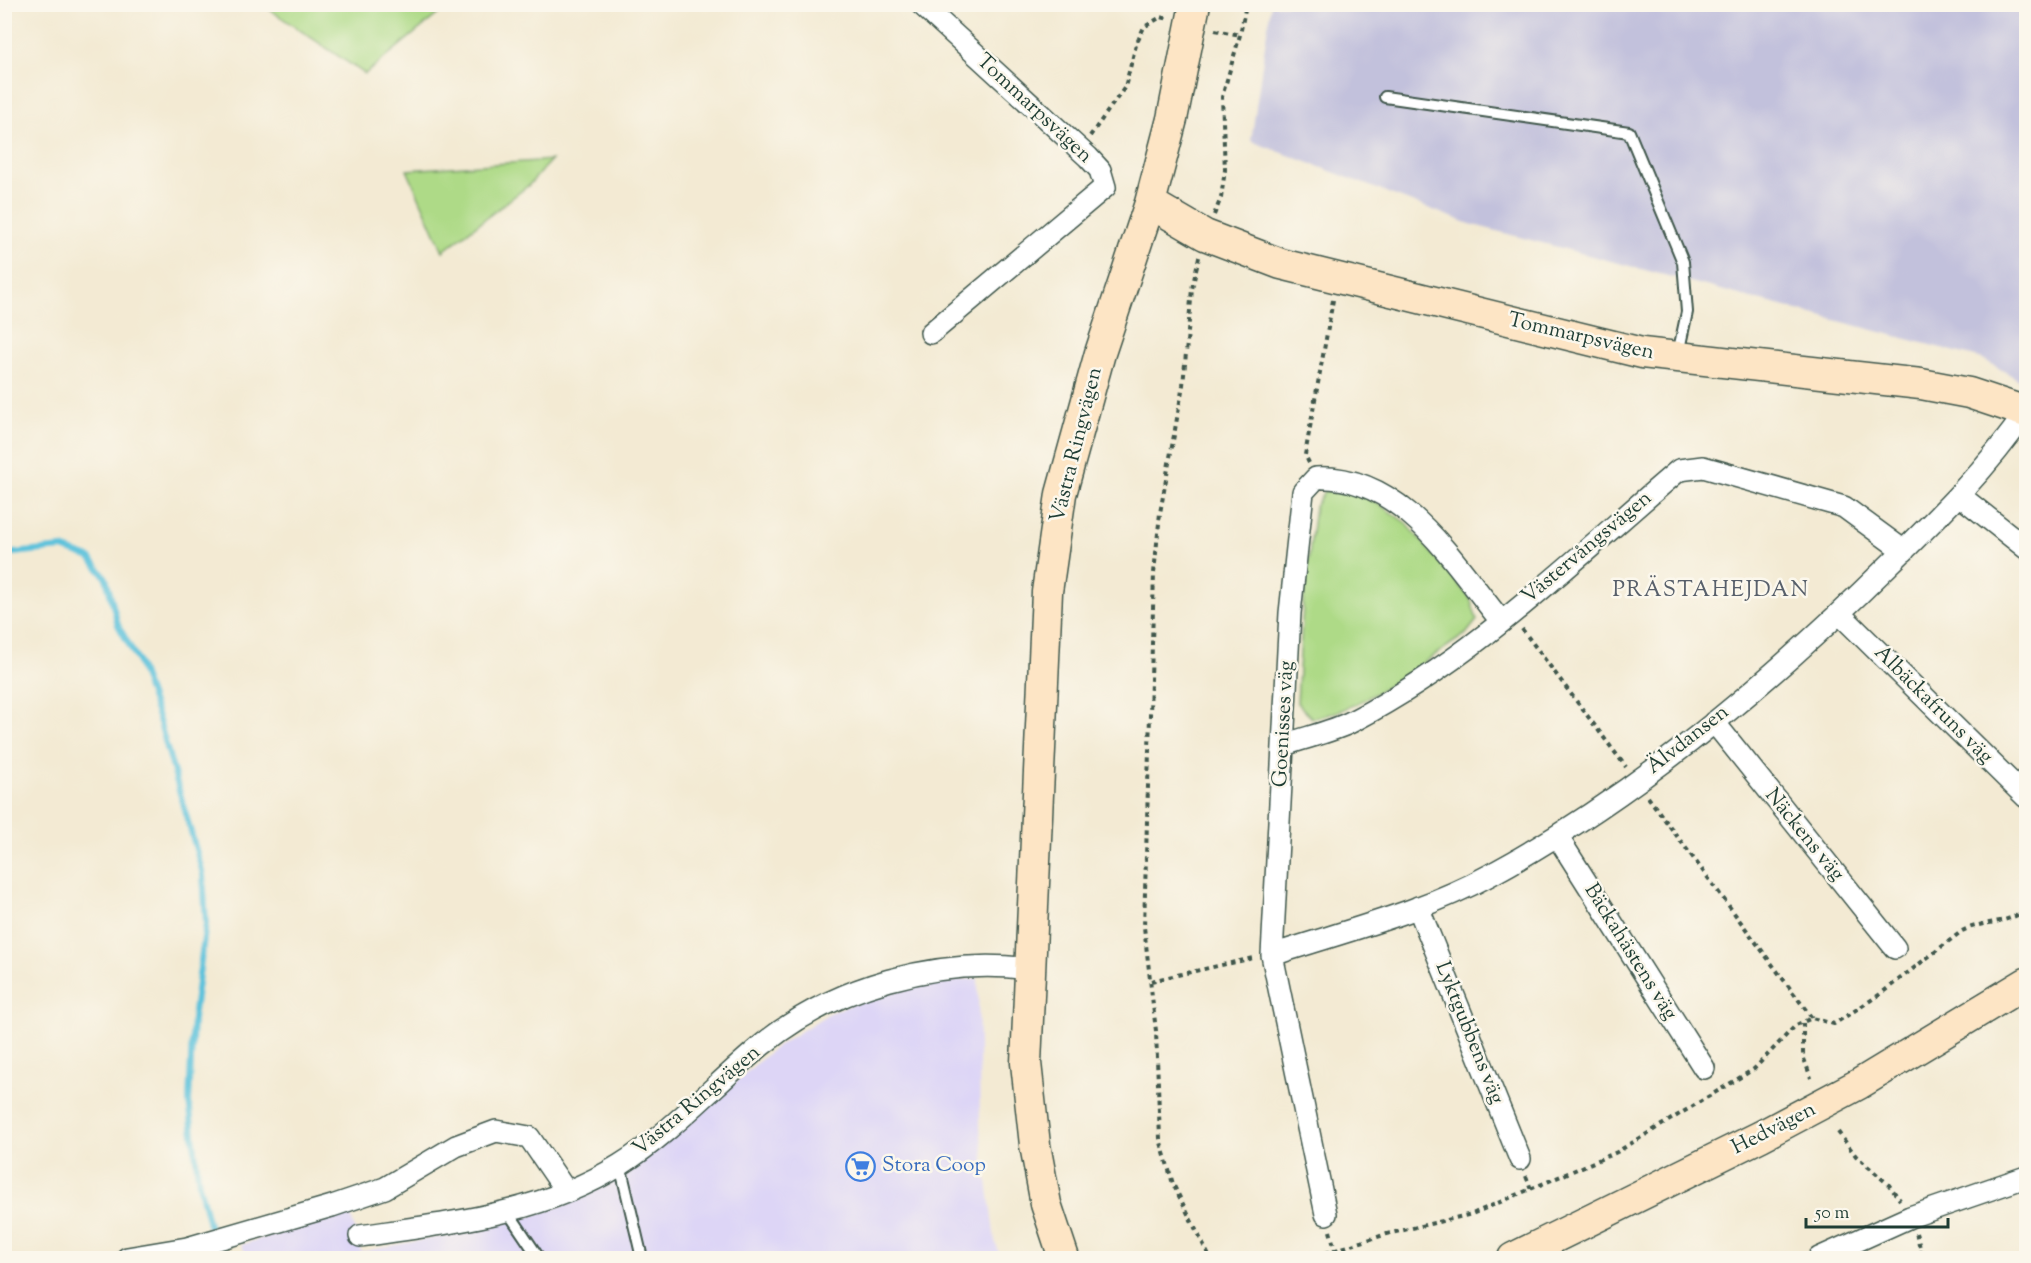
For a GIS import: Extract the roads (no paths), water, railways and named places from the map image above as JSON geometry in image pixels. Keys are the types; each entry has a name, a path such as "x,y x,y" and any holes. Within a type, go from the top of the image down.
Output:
{"main road":[{"name":"Västra Ringvägen","path":"1064,1258 1046,1204 1035,1145 1026,1063 1047,591 1061,494 1100,353 1150,203 1172,119 1193,15"},
{"name":"Tommarpsvägen","path":"1150,203 1202,243 1337,279 1642,353 1921,384 1969,393 2026,412"},
{"name":"Hedvägen","path":"1513,1258 1761,1136 1860,1084 2026,984"}],"street":[{"name":"Tommarpsvägen","path":"921,4 1080,150 1100,170 1105,187 931,333"},
{"name":"Älvdansen","path":"1272,955 1418,907 1489,876 1557,836 1636,781 1714,722 1840,614 1959,495 2026,412"},
{"name":"Västervångsvägen","path":"1284,745 1351,722 1432,675 1505,617 1679,470 1703,467 1844,507 1904,550"},
{"name":"Goenisses väg","path":"1326,1214 1272,955 1290,613 1303,492 1316,478 1335,477 1367,486 1404,507 1505,617"},
{"path":"1959,495 2026,548"},
{"name":"Albäckafruns väg","path":"1840,614 2026,797"},
{"name":"Näckens väg","path":"1714,722 1895,948"},
{"name":"Bäckahästens väg","path":"1557,836 1704,1068"},
{"name":"Lyktgubbens väg","path":"1418,907 1520,1159"},
{"name":"Västra Ringvägen","path":"360,1236 508,1212 566,1191 620,1165 765,1043 824,1005 882,982 923,974 967,967 1003,966 1030,969"},
{"path":"127,1258 187,1248 385,1188 456,1146 496,1131 529,1137 566,1191"},
{"path":"1819,1258 1910,1217 2026,1177"}],"lane":[{"path":"1385,97 1629,132 1683,262 1687,312 1677,357"},
{"path":"620,1165 642,1258"},
{"path":"508,1212 539,1258"}],"waterway":[{"path":"4,554 62,548 90,558 106,578 118,625 138,661 159,720 203,874 206,923 193,1019 189,1101 199,1184 209,1225 224,1258"}],"place":[{"name":"Stora Coop","path":"861,1166"}],"district":[{"name":"PRÄSTAHEJDAN","path":"1711,591"}]}
